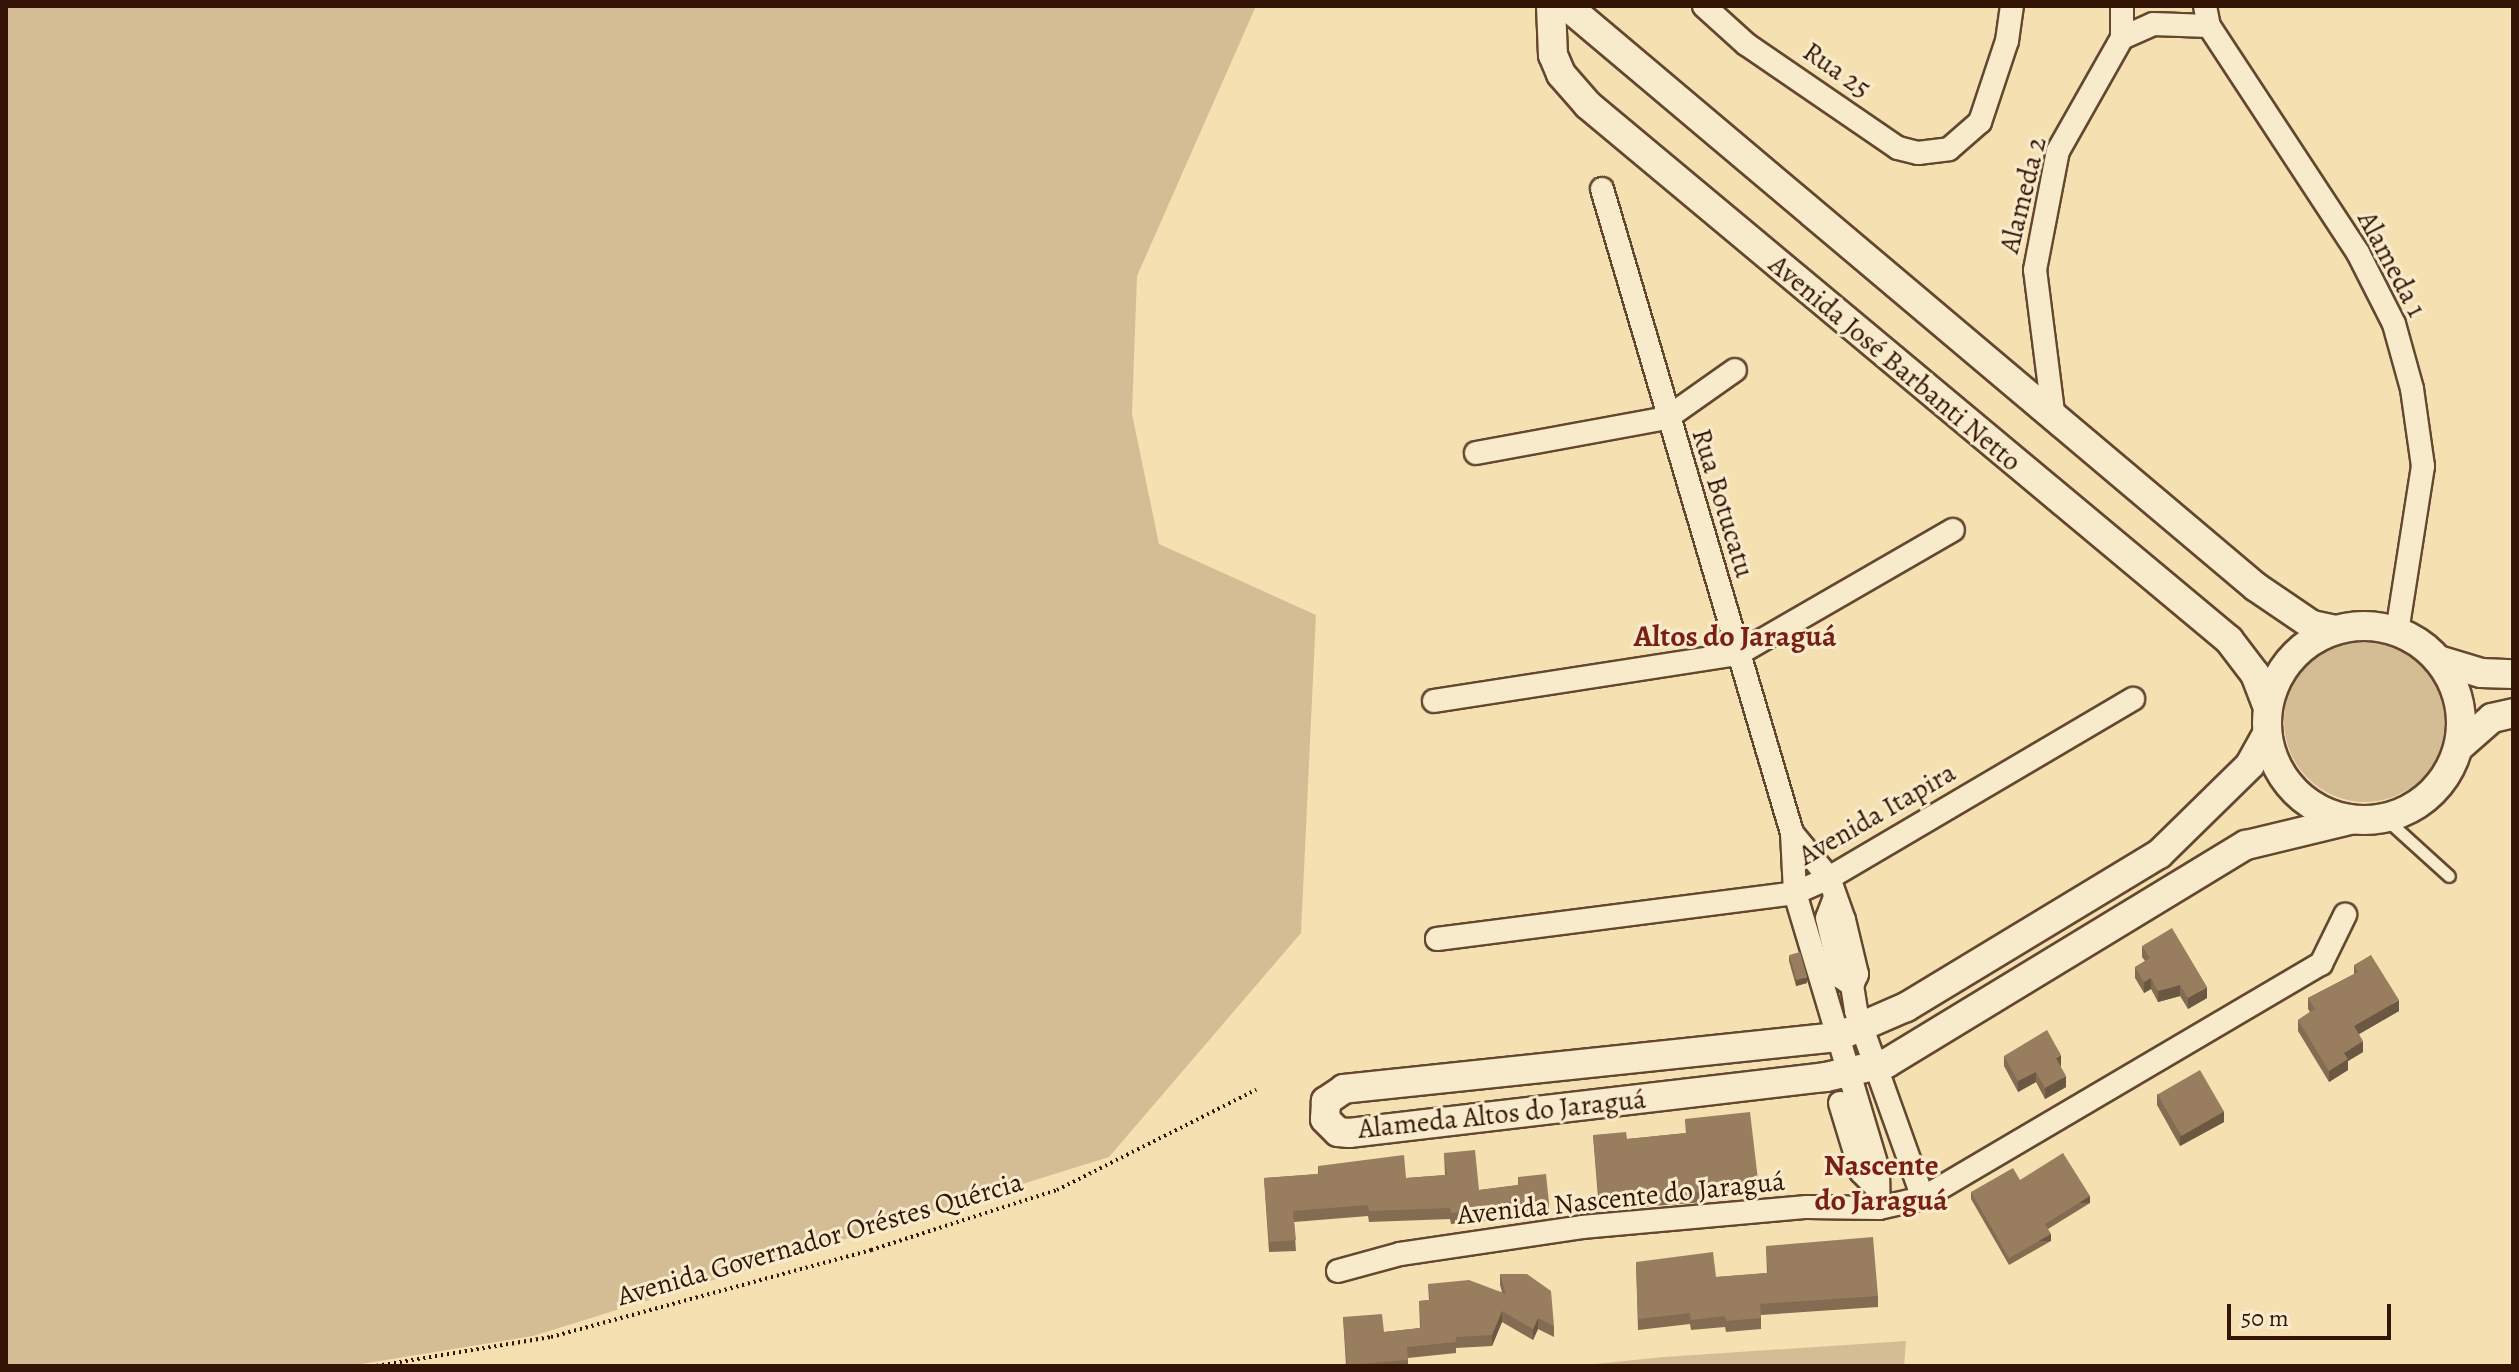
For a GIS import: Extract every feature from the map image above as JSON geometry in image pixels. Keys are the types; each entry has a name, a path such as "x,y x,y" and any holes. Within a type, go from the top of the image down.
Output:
{"street":[{"name":"Avenida José Barbanti Netto","path":"1551,6 1553,55 1561,74 1588,105 2229,640 2255,674 2267,720"},
{"path":"1567,6 2053,412 2256,587 2312,625 2335,630 2366,626 2397,632 2438,660 2481,673 2513,674"},
{"name":"Rua 25","path":"1704,6 1746,44 1898,148 1918,153 1949,149 1974,130 1984,113 2012,6"},
{"name":"Alameda 2","path":"2053,412 2035,270 2058,151 2122,38 2122,6"},
{"path":"2122,38 2153,24 2207,16"},
{"name":"Alameda 1","path":"2207,16 2358,253 2394,324 2412,389 2423,466 2397,632"},
{"name":"Rua Botucatu","path":"1602,189 1667,418 1792,833 1795,893 1849,1032"},
{"path":"1476,453 1667,418 1735,370"},
{"path":"1434,701 1738,654 1953,530"},
{"path":"2335,630 2291,659 2267,720 2275,765 2294,791 2319,810 2350,820 2385,818 2432,793 2459,747 2492,718 2513,713"},
{"path":"2438,660 2454,686 2462,716 2459,747"},
{"name":"Avenida Itapira","path":"1437,939 1832,889 2133,699"},
{"name":"Alameda Altos do Jaraguá","path":"2267,720 2250,765 2159,854 1906,1007 1849,1032 1344,1089 1326,1101 1325,1119 1338,1132 1349,1133 1849,1079 1876,1066 2246,845 2350,820"},
{"name":"Rua Botucatu","path":"1792,833 1832,889"},
{"path":"1832,889 1857,974 1852,985 1849,1079 1840,1104 1861,1172 1876,1196"},
{"name":"Avenida Nascente do Jaraguá","path":"1338,1271 1400,1254 1582,1227 1807,1207 1876,1196 1923,1198 2321,964 2345,915"},
{"path":"1849,1032 1876,1066 1923,1198"}],"lane":[{"path":"2385,818 2449,876"}],"path":[{"name":"Avenida Governador Oréstes Quércia","path":"376,1366 551,1337 871,1250 1057,1190 1256,1090"}],"shaded area":[{"path":"6,6 1256,6 1137,276 1132,414 1159,544 1316,615 1301,933 1109,1157 533,1336 349,1366 6,1366"},
{"path":"2365,640 2396,646 2422,664 2440,690 2446,721 2440,752 2422,778 2396,796 2365,802 2334,796 2308,778 2290,752 2284,721 2290,690 2308,664 2334,646"},
{"path":"1906,1341 1904,1366 1575,1366 1664,1357"}],"building":[{"path":"2172,928 2207,987 2188,998 2180,985 2158,991 2151,978 2144,982 2135,967 2150,958 2142,946"},
{"path":"1800,952 1807,977 1797,980 1789,955"},
{"path":"2371,955 2399,1000 2354,1026 2363,1041 2344,1053 2348,1059 2329,1071 2298,1020 2315,1009 2308,998 2358,972 2354,965"},
{"path":"2047,1030 2061,1055 2056,1058 2066,1076 2045,1088 2036,1072 2018,1081 2004,1056"},
{"path":"2200,1070 2224,1112 2182,1136 2158,1094"},
{"path":"1750,1112 1758,1180 1704,1185 1705,1191 1599,1200 1593,1135 1626,1132 1627,1139 1687,1133 1685,1119"},
{"path":"1475,1150 1479,1190 1519,1185 1518,1177 1546,1174 1549,1203 1451,1213 1450,1208 1369,1211 1368,1205 1293,1211 1296,1240 1269,1242 1264,1178 1319,1174 1318,1166 1404,1155 1406,1178 1447,1175 1444,1153"},
{"path":"2063,1153 2090,1196 2045,1224 2051,1234 2009,1258 1971,1192 2013,1168 2020,1180"},
{"path":"1873,1237 1878,1296 1760,1304 1761,1318 1726,1321 1725,1316 1691,1320 1690,1313 1638,1319 1636,1262 1713,1252 1716,1277 1768,1273 1766,1246"},
{"path":"1500,1274 1527,1274 1551,1291 1554,1326 1538,1318 1533,1329 1502,1311 1492,1335 1456,1337 1456,1342 1407,1347 1408,1360 1347,1365 1343,1317 1382,1314 1384,1332 1421,1328 1419,1301 1430,1300 1428,1284 1469,1280 1506,1294"}],"district":[{"name":"Altos do Jaraguá","path":"1735,636"},
{"name":"Nascente do Jaraguá","path":"1881,1182"}]}
